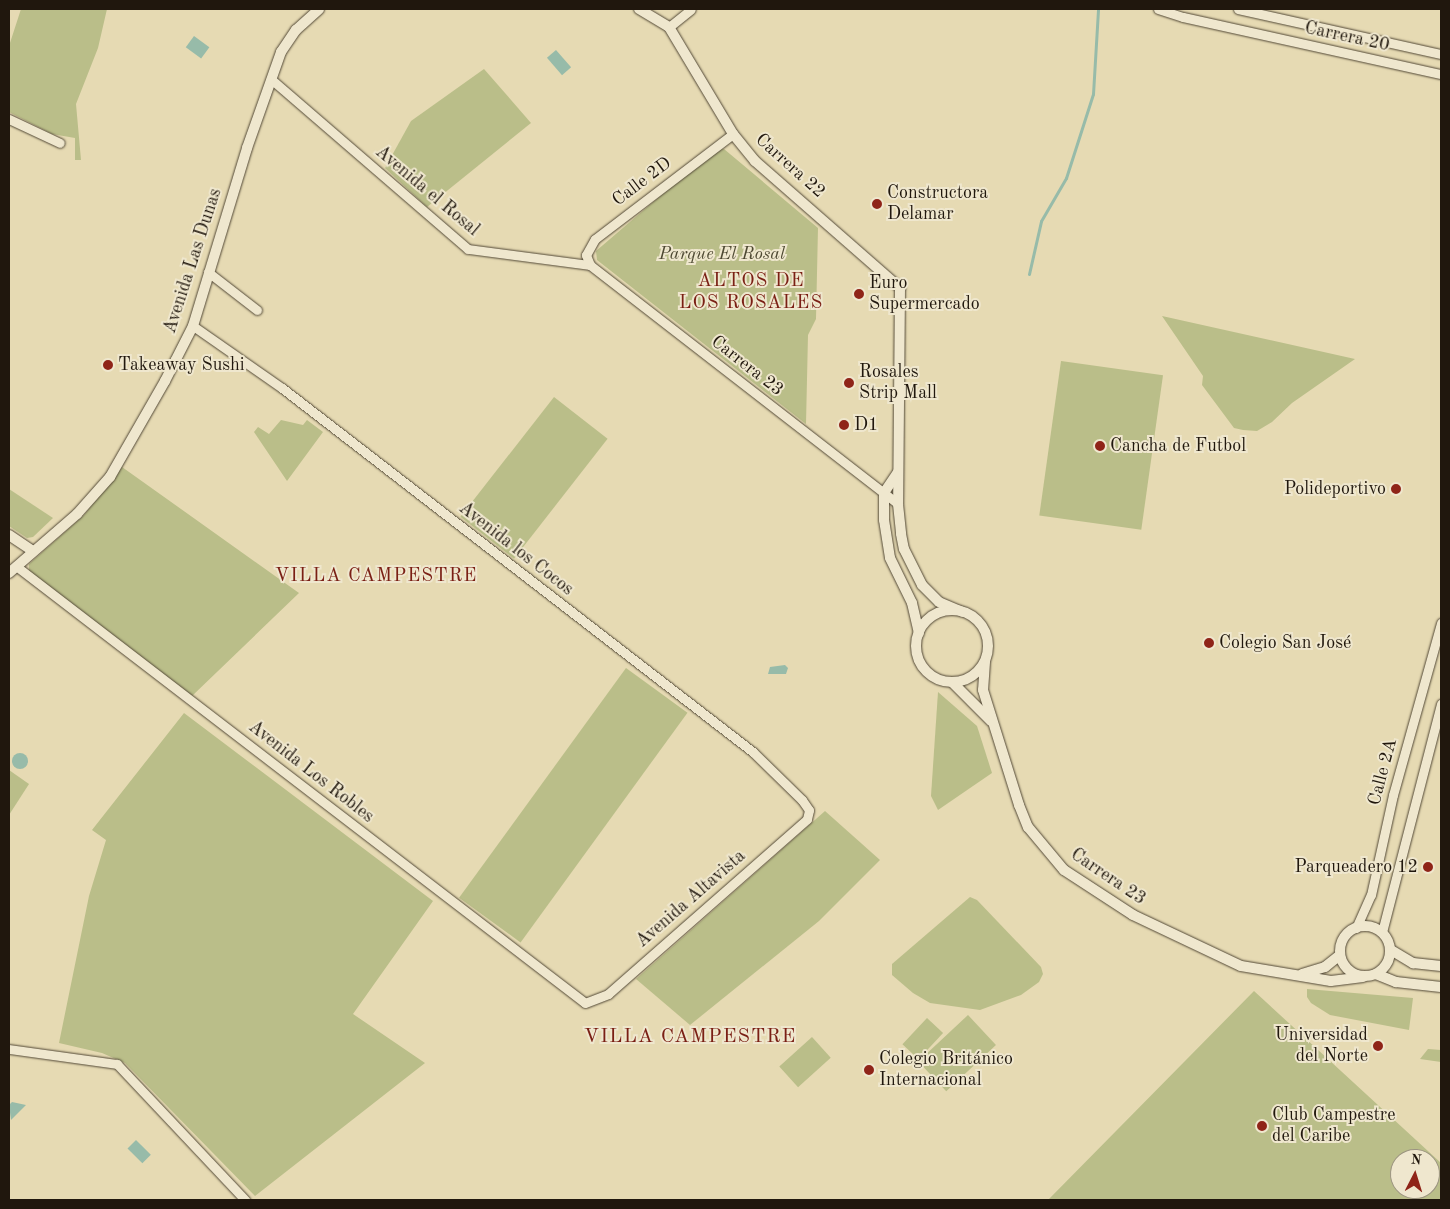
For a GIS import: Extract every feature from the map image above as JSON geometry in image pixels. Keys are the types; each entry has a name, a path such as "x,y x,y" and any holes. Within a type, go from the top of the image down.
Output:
{"street":[{"name":"Avenida Las Dunas","path":"13,570 77,514 110,477 192,326 281,52 296,30 320,9"},
{"name":"Carrera 22","path":"639,9 669,27 732,134 755,161 900,288 898,471"},
{"path":"669,27 691,9"},
{"name":"Carrera 20","path":"1158,9 1183,17 1441,74"},
{"name":"Carrera 20","path":"1238,9 1441,54"},
{"name":"Avenida el Rosal","path":"271,79 468,249 590,265"},
{"path":"9,120 60,143"},
{"name":"Calle 2D","path":"590,265 586,255 595,239 732,134"},
{"name":"Carrera 23","path":"590,265 898,504"},
{"path":"208,272 257,310"},
{"name":"Avenida los Cocos","path":"192,326 282,388 753,752 809,810"},
{"path":"898,471 898,504 904,549 914,572 939,602 962,612 982,626 987,637 985,662 972,677 952,682 936,678 922,667 916,650 919,633 912,603 890,558 884,493 898,471"},
{"path":"9,535 33,551"},
{"name":"Avenida Los Robles","path":"13,570 585,1004"},
{"path":"919,633 936,615 962,612"},
{"name":"Calle 2A","path":"1356,928 1371,894 1393,794 1441,623"},
{"name":"Carrera 23","path":"985,662 983,690 991,721 1028,827 1064,870 1133,915 1230,962 1301,977 1347,981 1363,977"},
{"name":"Carrera 23","path":"952,682 991,721"},
{"path":"1441,704 1382,932 1391,950 1413,962 1441,966"},
{"name":"Avenida Altavista","path":"585,1004 608,994 807,819 809,810"},
{"path":"1382,932 1367,926 1356,928 1345,936 1340,955 1346,968 1363,977 1376,974 1389,962 1391,950"},
{"name":"Carrera 23","path":"1287,974 1318,970 1340,955"},
{"path":"1376,974 1396,982 1441,987"},
{"path":"9,1049 117,1064 245,1200"}],"green space":[{"path":"21,9 107,9 98,48 76,104 81,160 75,160 75,138 52,134 9,112 9,46"},
{"path":"484,69 531,123 427,207 385,168 411,121"},
{"name":"Parque El Rosal","path":"724,149 818,228 816,319 808,335 806,424 597,260 596,251 714,150"},
{"path":"1162,316 1355,359 1292,403 1272,422 1257,431 1234,428 1202,385 1203,376"},
{"name":"Cancha de Futbol","path":"1061,361 1163,375 1141,530 1039,515"},
{"path":"554,397 608,439 514,559 460,517"},
{"path":"281,420 303,425 307,420 323,432 287,481 254,432 258,427 269,434"},
{"path":"122,467 299,593 192,696 29,571 29,564 84,515"},
{"path":"9,489 53,518 33,537 27,538 9,526"},
{"path":"626,668 687,713 521,942 459,898"},
{"path":"938,692 977,726 992,773 938,810 931,796"},
{"path":"184,713 433,901 353,1014 425,1063 255,1196 125,1063 102,1053 59,1043 89,896 106,840 92,830"},
{"path":"9,770 29,784 9,815"},
{"path":"825,811 880,860 819,921 690,1025 636,979"},
{"path":"970,897 977,900 1041,967 1043,974 1039,982 1021,995 980,1010 930,1003 913,993 892,975 892,964"},
{"path":"1307,989 1413,998 1409,1030 1330,1015 1311,1003 1307,997"},
{"name":"Club Campestre del Caribe","path":"1254,991 1426,1149 1390,1149 1390,1199 1440,1199 1440,1162 1441,1200 1048,1200"},
{"path":"968,1015 996,1045 946,1091 918,1061"},
{"path":"927,1018 943,1033 919,1059 902,1044"},
{"path":"812,1037 831,1058 798,1087 779,1066"},
{"path":"1428,1049 1441,1050 1441,1062 1420,1059"}],"shaded area":[{"path":"194,36 209,47 201,58 186,47"},
{"path":"556,50 571,67 562,75 547,58"},
{"path":"785,665 788,668 786,674 768,674 770,667"},
{"path":"17,753 23,753 28,758 26,767 17,769 12,764 12,758"},
{"path":"12,1102 26,1105 11,1120 9,1105"},
{"path":"136,1140 151,1155 142,1163 128,1148"}],"waterway":[{"path":"1029,274 1041,221 1066,178 1093,94 1098,9"}],"place":[{"name":"Constructora Delamar","path":"877,204"},
{"name":"Euro Supermercado","path":"859,294"},
{"name":"Takeaway Sushi","path":"108,365"},
{"name":"Rosales Strip Mall","path":"849,383"},
{"name":"D1","path":"844,425"},
{"name":"Cancha de Futbol","path":"1100,446"},
{"name":"Polideportivo","path":"1396,489"},
{"name":"Colegio San José","path":"1209,643"},
{"name":"Parqueadero 12","path":"1428,867"},
{"name":"Universidad del Norte","path":"1378,1046"},
{"name":"Colegio Británico Internacional","path":"869,1070"},
{"name":"Club Campestre del Caribe","path":"1262,1126"}],"district":[{"name":"ALTOS DE LOS ROSALES","path":"751,293"},
{"name":"VILLA CAMPESTRE","path":"376,577"},
{"name":"VILLA CAMPESTRE","path":"690,1037"}]}
